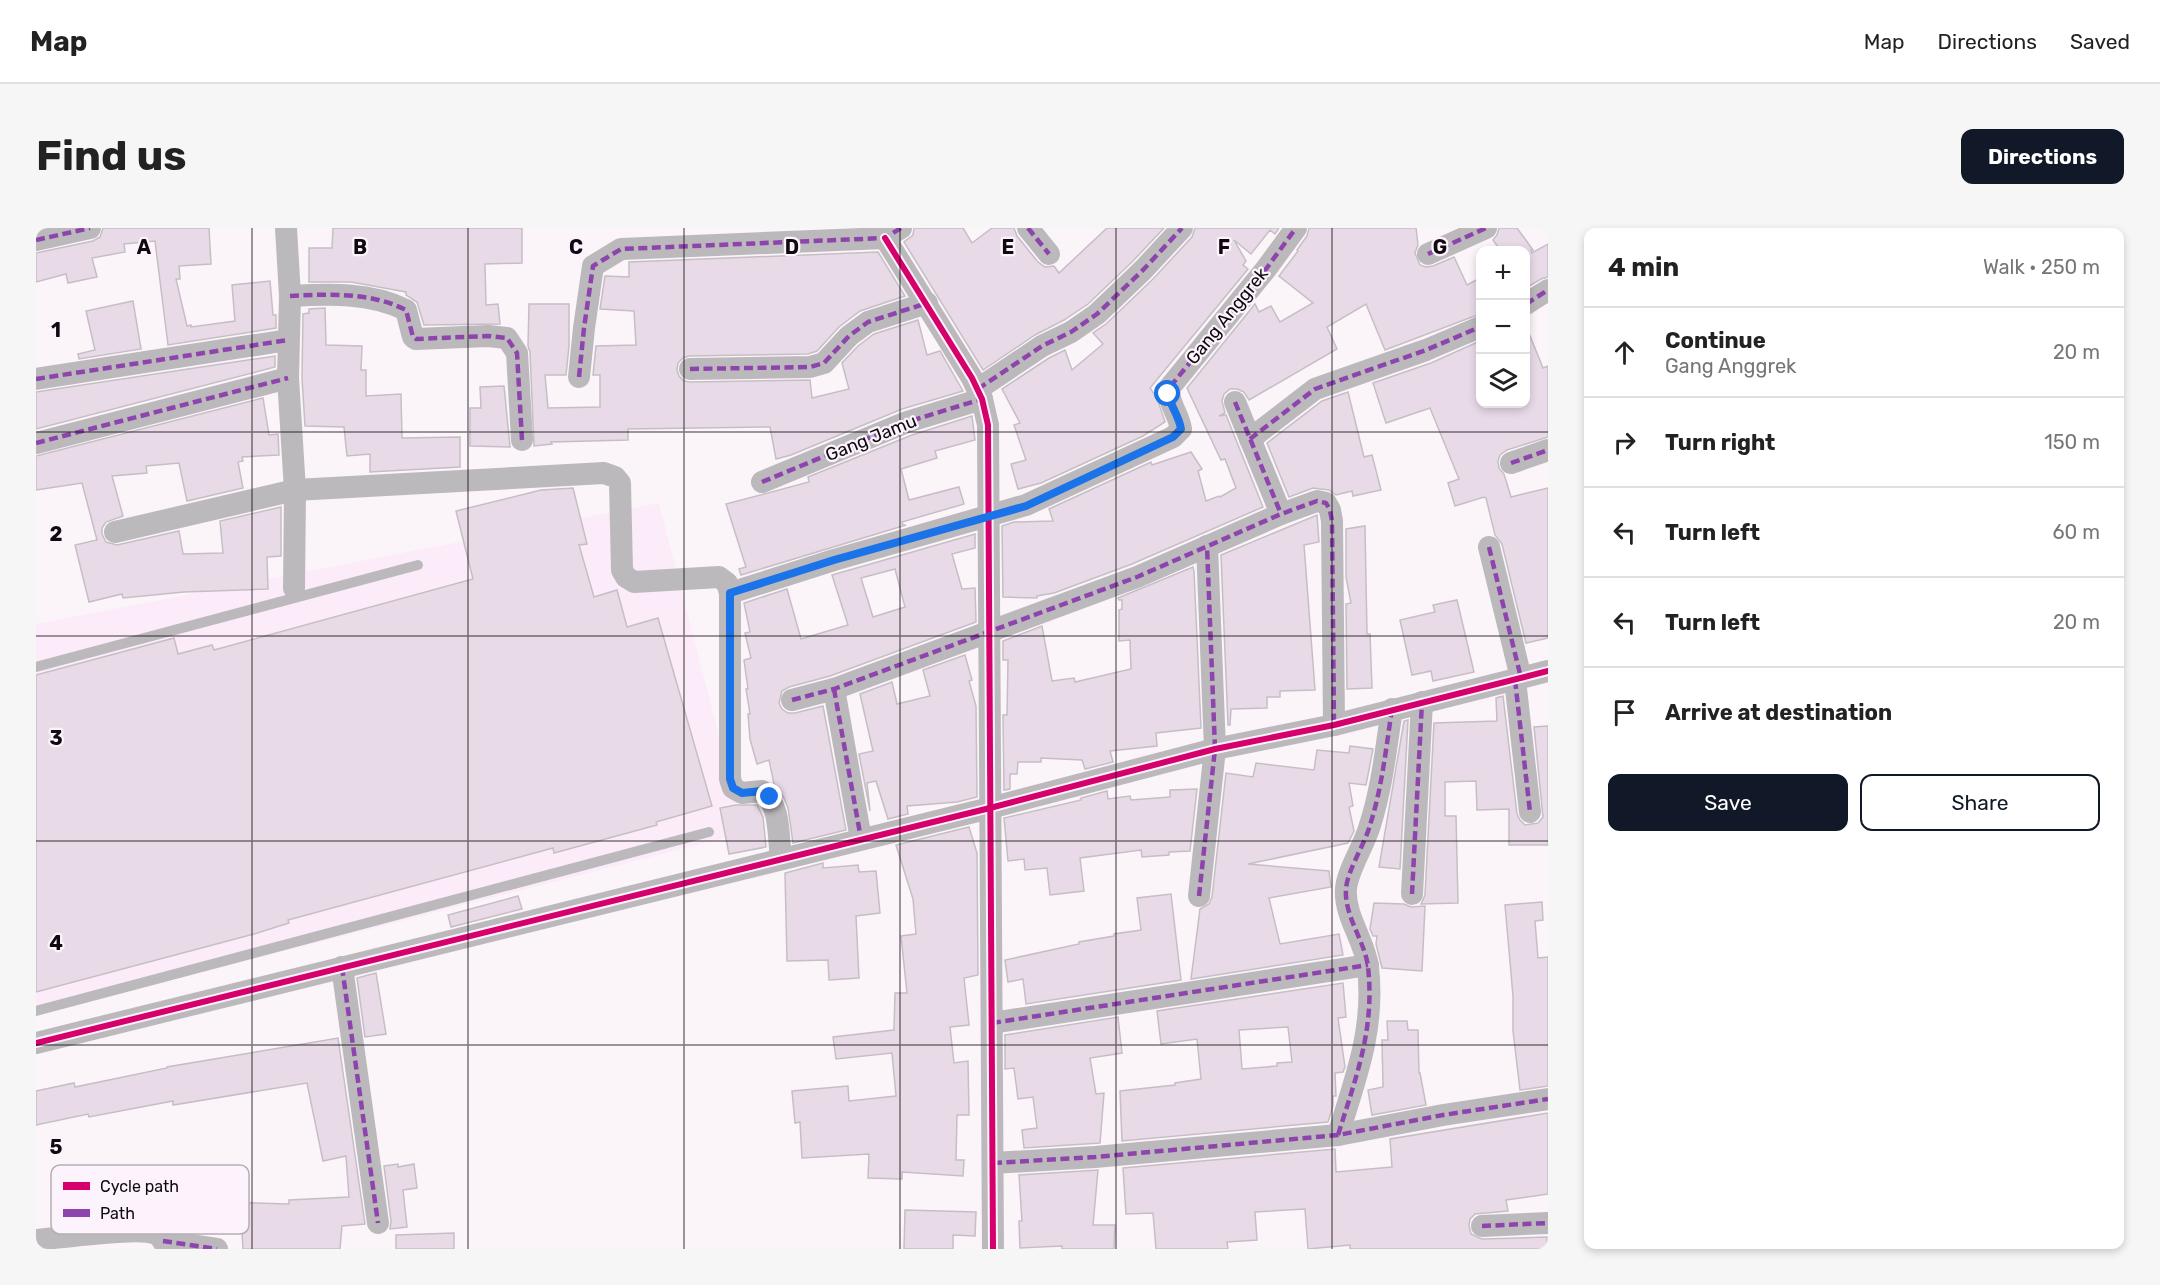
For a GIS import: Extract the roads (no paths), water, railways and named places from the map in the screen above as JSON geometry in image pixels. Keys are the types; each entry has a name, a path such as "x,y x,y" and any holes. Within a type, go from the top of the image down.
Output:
{"street":[{"path":"36,240 90,228"},
{"path":"286,228 290,297 288,378 296,490 294,588"},
{"path":"1028,228 1049,255"},
{"name":"Gang Jamu","path":"762,482 980,394 1042,346 1071,332 1097,314 1182,228"},
{"name":"Gang Anggrek","path":"988,516 1026,506 1173,437 1181,429 1179,417 1170,403 1170,387 1266,269 1296,228"},
{"path":"1428,254 1486,228"},
{"path":"579,377 593,266 621,249 893,233 927,303 980,394 988,425 993,1249"},
{"path":"1530,301 1548,290"},
{"path":"290,297 328,294 365,297 400,307 406,310 413,337 416,339 488,336 507,338 517,353 522,440"},
{"path":"690,369 810,368 824,363 849,336 868,322 927,303"},
{"path":"1250,439 1315,389 1426,350 1476,329"},
{"path":"36,379 288,340"},
{"path":"36,443 288,378"},
{"path":"1235,402 1281,514"},
{"path":"1511,463 1548,450"},
{"path":"115,532 296,490 604,473 615,477 620,483 622,570 626,577 634,582 719,577 727,583 730,593 730,779 733,788 742,793 762,791 770,797 774,807 781,859"},
{"path":"792,700 834,689 1137,577 1281,514 1317,501 1326,503 1332,521 1334,725"},
{"path":"730,593 988,516"},
{"path":"1199,896 1215,749 1207,546"},
{"path":"1489,547 1518,679 1530,812"},
{"path":"36,1043 990,808 1215,749 1334,725 1548,671"},
{"path":"834,689 861,839"},
{"path":"1412,894 1422,702"},
{"path":"1338,1136 1365,1048 1370,1005 1368,964 1345,898 1346,885 1370,827 1380,787 1392,709"},
{"path":"992,1023 1368,964"},
{"path":"342,967 378,1223"},
{"path":"993,1162 1095,1157 1338,1136 1443,1115 1548,1099"},
{"path":"1482,1226 1548,1223"},
{"path":"36,1240 98,1234"},
{"path":"165,1245 217,1249"}],"lane":[{"path":"36,667 418,565"},
{"path":"36,1011 709,832"}]}
